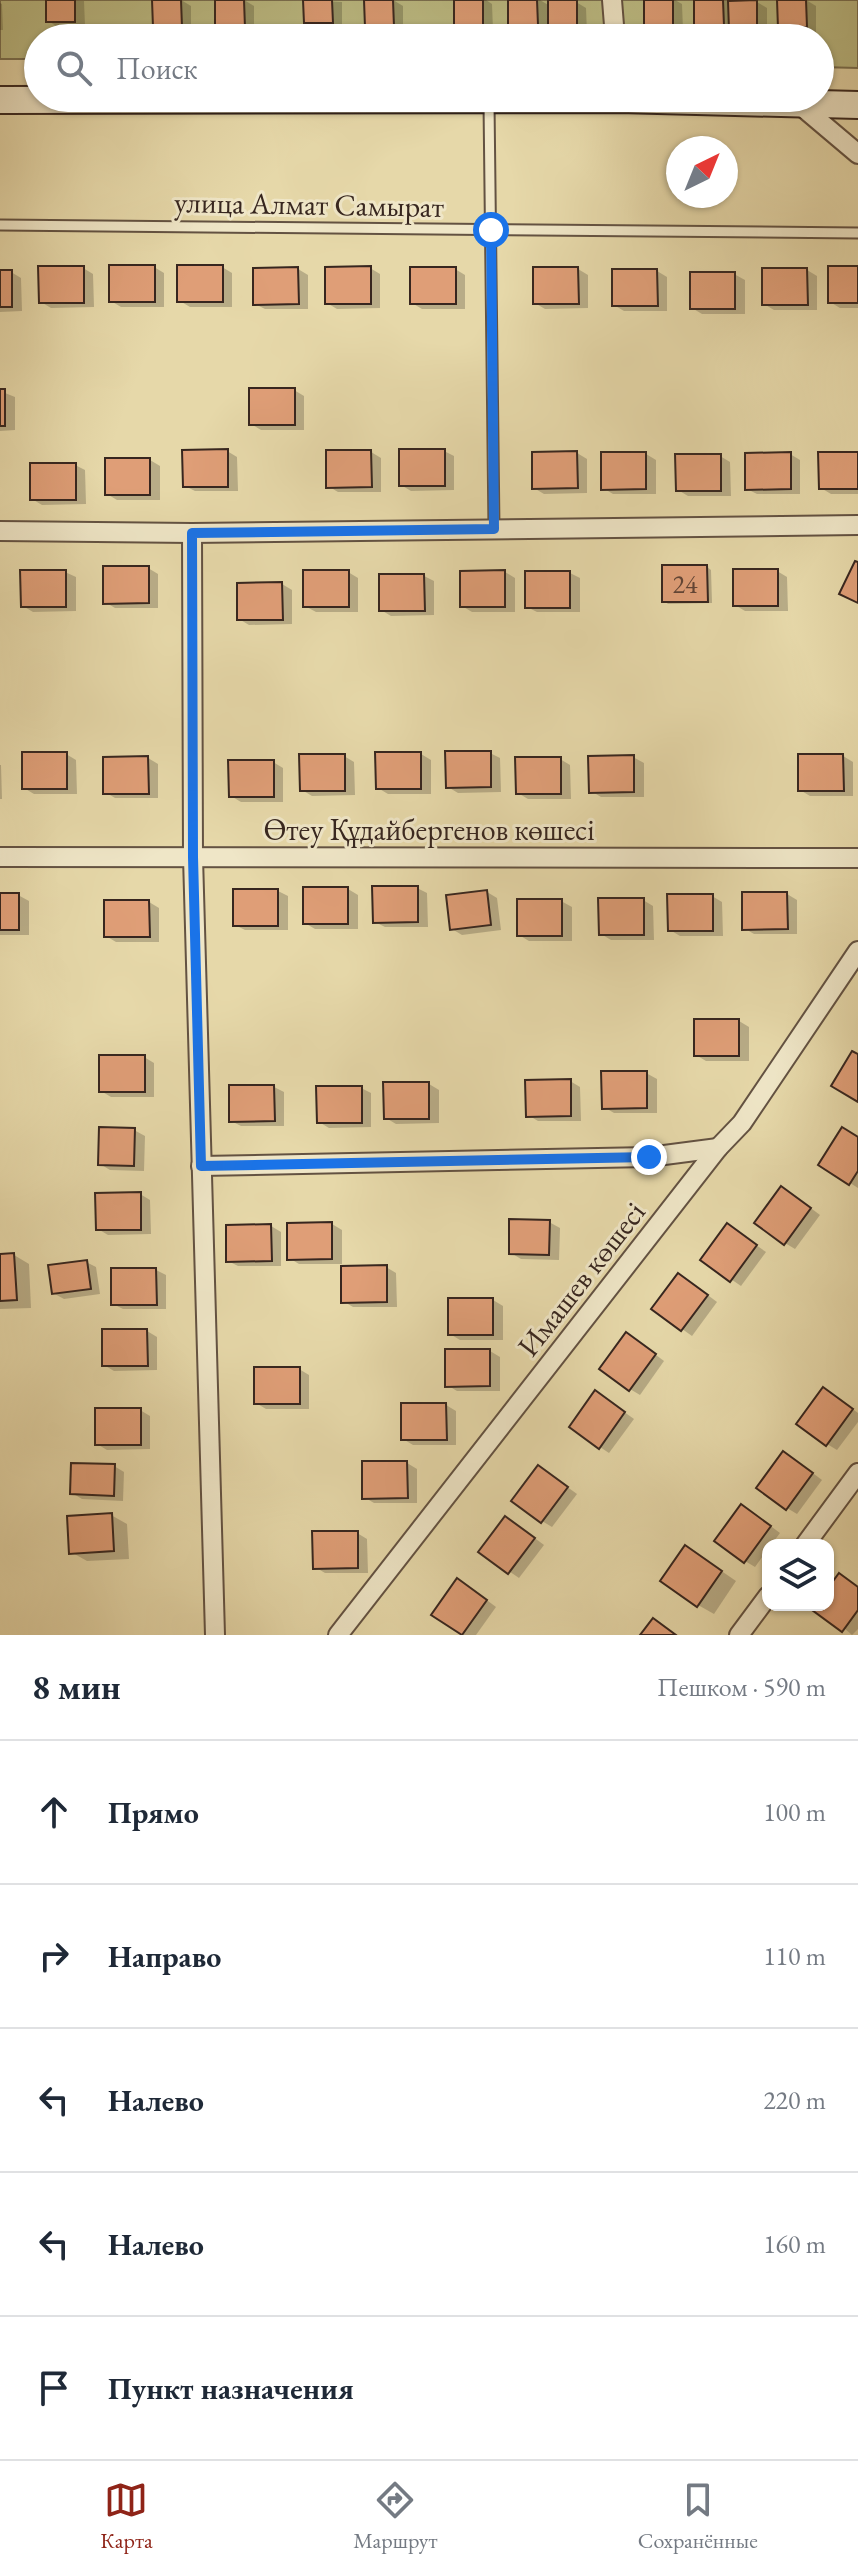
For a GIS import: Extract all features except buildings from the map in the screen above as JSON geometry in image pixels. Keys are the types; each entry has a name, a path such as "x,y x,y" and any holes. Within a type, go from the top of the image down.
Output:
{"street":[{"path":"612,0 614,24"},
{"path":"0,100 24,100"},
{"path":"834,105 858,105"},
{"path":"808,112 858,154"},
{"path":"0,531 192,533 858,525"},
{"path":"192,533 193,857 215,1635"},
{"name":"Өтеу Құдайбергенов көшесі","path":"0,857 858,858"},
{"name":"Имашев көшесі","path":"338,1635 718,1148 742,1123 858,951"},
{"path":"201,1166 649,1157 718,1148"},
{"path":"809,1539 858,1473"},
{"path":"739,1635 762,1604"}],"lane":[{"path":"489,112 494,529"},
{"name":"улица Алмат Самырат","path":"0,225 858,233"}],"green space":[{"path":"0,0 858,0 858,68 834,67 834,24 24,24 24,59 0,59"}],"route":[{"path":"491,230 494,529 192,533 193,857 201,1166 649,1157"}]}
